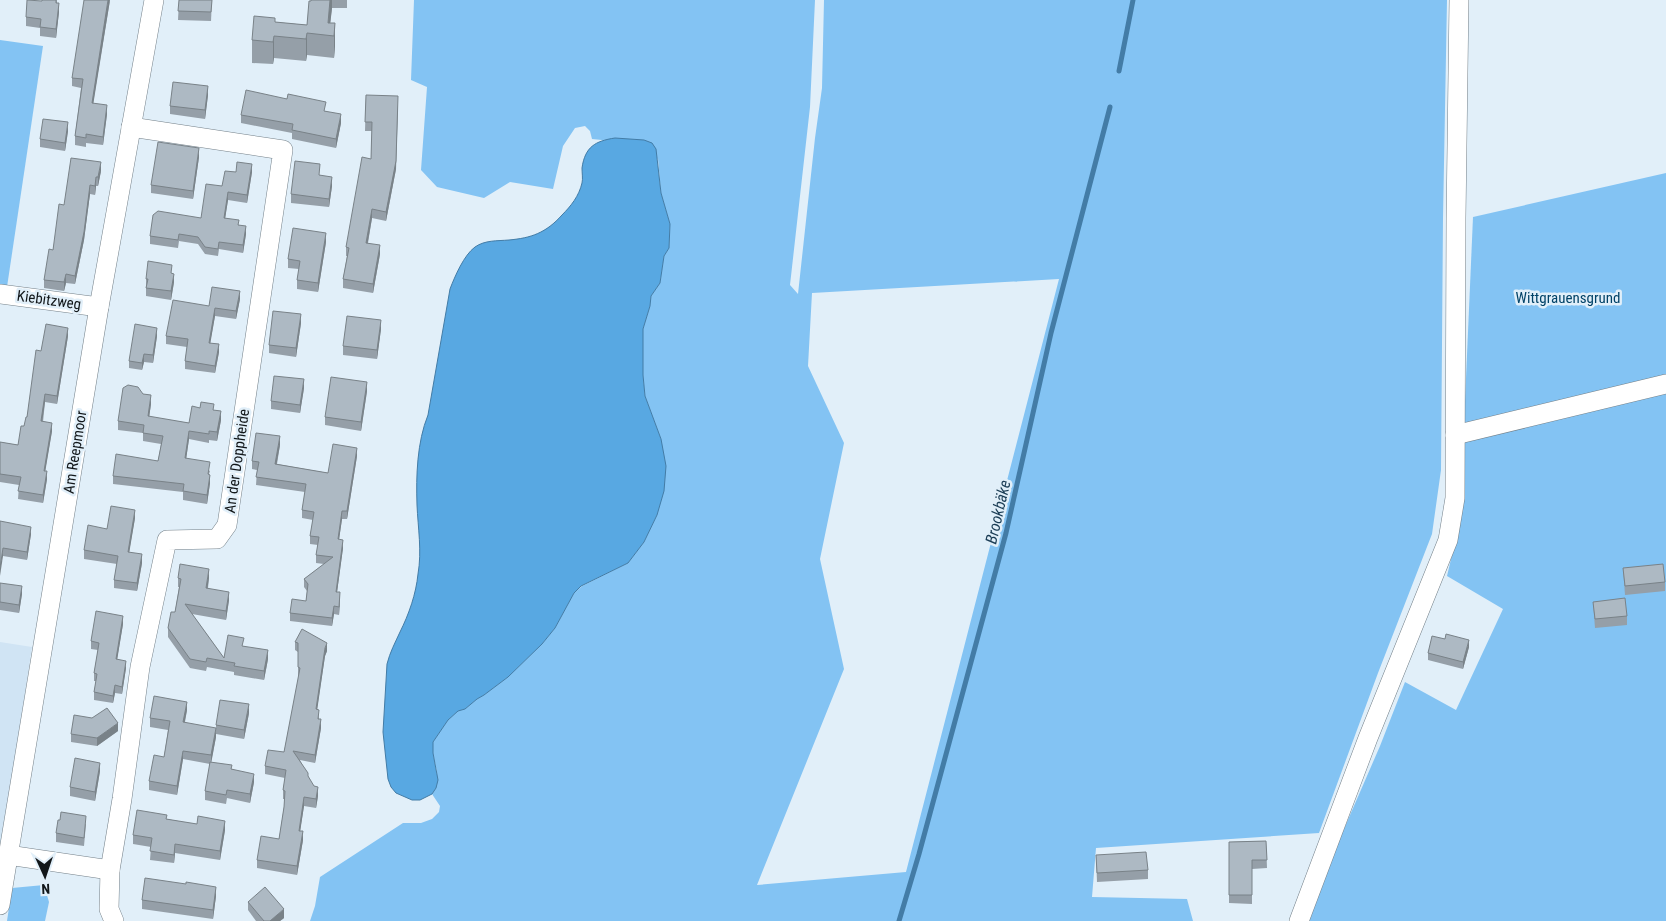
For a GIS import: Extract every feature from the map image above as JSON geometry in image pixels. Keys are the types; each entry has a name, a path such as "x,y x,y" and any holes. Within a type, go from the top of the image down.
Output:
{"street":[{"name":"Am Reepmoor","path":"0,905 99,307 154,0"},
{"path":"1299,921 1448,540 1455,498 1459,0"},
{"name":"An der Doppheide","path":"114,921 109,909 110,870 140,667 167,540 217,539 227,525 282,150 131,127"},
{"name":"Kiebitzweg","path":"0,294 99,307"},
{"path":"1455,435 1666,384"},
{"path":"8,855 110,870"}],"shaded area":[{"path":"615,138 644,140 652,143 656,149 661,193 670,224 669,248 664,256 660,283 651,296 643,329 645,396 661,439 666,466 664,491 657,515 644,542 628,563 581,586 574,593 555,628 542,644 508,677 448,720 433,742 438,780 436,788 432,794 420,800 412,800 396,793 388,779 383,732 387,664 409,611 417,581 420,557 417,514 418,459 424,425 428,415 450,289 464,260 475,247 487,242 517,239 538,234 556,221 579,192 582,181 583,161 588,150 597,143"},
{"path":"0,642 32,647 0,858"}],"green space":[{"path":"414,0 815,0 810,107 790,285 798,294 822,88 824,0 1447,0 1441,470 1432,534 1319,833 1096,848 1092,897 1187,899 1193,921 310,921 315,906 320,877 403,823 421,823 432,819 439,812 440,806 432,794 436,788 437,772 433,742 448,720 508,677 542,644 555,628 574,593 582,586 628,563 644,542 657,515 661,439 645,396 643,329 651,296 660,283 664,256 669,248 670,224 661,193 658,159 630,139 592,139 590,131 585,126 575,128 563,146 553,189 510,182 484,198 437,187 421,170 427,87 411,80","holes":["1059,279 906,872 757,885 844,669 820,559 844,443 808,366 812,293"]},
{"path":"0,40 43,46 7,287 0,286"},
{"name":"Wittgrauensgrund","path":"1666,173 1666,379 1464,424 1473,217"},
{"path":"1666,393 1666,921 1304,921 1380,746 1405,682 1456,710 1503,609 1447,576 1456,538 1465,439"},
{"path":"44,885 49,902 45,921 7,921 12,888"}],"building":[{"path":"27,0 56,0 56,3 59,3 56,29 40,27 41,19 26,17"},
{"path":"84,0 108,0 92,103 107,105 103,137 86,134 86,138 75,136 83,79 72,78"},
{"path":"179,0 212,0 211,12 178,11"},
{"path":"330,0 328,23 335,23 334,36 307,33 306,39 274,36 273,42 252,40 254,16 275,18 275,22 307,25 309,1"},
{"path":"173,82 208,86 205,110 170,106"},
{"path":"246,90 287,99 288,94 326,102 324,111 341,114 336,139 292,130 293,124 241,115"},
{"path":"366,95 398,96 396,161 386,212 372,209 366,243 380,245 373,284 343,279 349,248 346,247 362,157 371,159 372,122 365,122"},
{"path":"43,119 68,122 65,143 40,139"},
{"path":"158,142 199,148 193,191 151,185"},
{"path":"71,158 101,162 98,177 96,177 95,186 90,185 84,232 75,276 66,274 64,282 44,280 49,249 53,250 59,204 64,205"},
{"path":"295,161 320,164 319,175 332,177 329,199 291,194"},
{"path":"237,162 252,164 247,195 228,192 224,218 239,220 238,225 246,226 243,245 219,242 218,249 205,247 198,237 179,234 178,240 150,236 153,215 158,211 201,218 206,184 222,186 225,171 236,172"},
{"path":"293,228 326,233 318,283 297,280 300,261 288,259"},
{"path":"148,261 172,265 171,273 174,274 171,291 146,288"},
{"path":"212,287 240,291 236,311 215,308 209,343 219,344 215,366 185,361 188,339 166,336 173,300 209,306"},
{"path":"273,311 301,314 296,348 269,345"},
{"path":"347,316 381,320 377,350 343,346"},
{"path":"46,324 68,328 57,396 45,394 41,421 52,423 44,471 47,471 43,495 18,491 21,477 0,474 0,442 18,445 21,426 24,426 27,417 36,350 41,351"},
{"path":"135,324 157,328 153,355 144,354 142,363 129,361"},
{"path":"274,376 304,379 300,405 271,401"},
{"path":"331,377 367,382 361,422 325,417"},
{"path":"128,385 138,387 143,394 151,395 148,416 189,423 192,406 200,408 201,402 214,404 213,410 221,411 217,432 209,431 209,434 189,431 185,458 210,462 207,495 183,491 184,484 113,476 116,454 158,461 163,436 143,433 144,425 118,421 123,388"},
{"path":"256,433 280,436 275,464 328,473 333,444 357,448 347,511 342,511 338,539 343,540 336,592 340,592 339,607 334,606 332,618 290,613 292,599 306,601 308,584 304,579 333,557 316,555 319,537 310,536 314,512 302,510 306,484 256,477 259,462 252,461"},
{"path":"111,506 135,510 128,552 142,554 137,583 114,580 118,556 84,550 88,525 107,529"},
{"path":"0,521 31,527 27,552 3,548 0,568"},
{"path":"180,564 209,569 206,588 229,592 226,611 185,604 224,658 228,635 244,638 242,646 268,650 264,671 234,666 235,663 207,658 206,662 190,659 168,628 171,612 175,612 181,579 178,578"},
{"path":"1663,564 1665,582 1625,586 1623,568"},
{"path":"0,583 22,586 19,605 0,602"},
{"path":"1625,598 1627,616 1595,619 1593,602"},
{"path":"96,611 123,616 116,659 126,661 122,687 115,685 113,696 94,692 97,674 94,673 99,643 91,641"},
{"path":"302,629 327,643 316,709 319,710 318,719 321,719 315,755 293,751 308,773 314,786 318,787 316,799 304,797 299,831 303,831 297,866 257,860 261,836 279,839 284,807 285,791 283,790 286,770 265,766 268,750 284,752 300,668 298,667 298,643 295,642"},
{"path":"1446,634 1469,640 1463,662 1428,653 1432,636 1445,639"},
{"path":"154,696 187,702 183,722 216,728 211,755 183,751 177,786 149,781 154,755 164,757 170,721 150,718"},
{"path":"220,700 249,704 244,730 216,725"},
{"path":"107,708 118,723 97,738 71,734 74,715 92,718"},
{"path":"75,758 100,763 95,792 70,787"},
{"path":"210,762 232,765 231,769 254,774 250,794 227,790 226,795 205,791"},
{"path":"137,810 167,815 166,819 197,824 198,816 225,821 220,851 175,844 174,855 150,851 152,838 133,835"},
{"path":"61,812 86,816 84,838 56,833"},
{"path":"1266,841 1267,860 1252,860 1252,895 1229,895 1229,842"},
{"path":"1146,852 1148,870 1097,873 1096,855"},
{"path":"145,878 216,887 213,910 142,900"},
{"path":"265,887 284,909 270,921 264,921 248,902"}],"waterway":[{"name":"Brookbäke","path":"1119,71 1133,0"},
{"name":"Brookbäke","path":"899,921 1006,533 1051,333 1110,107"}]}
